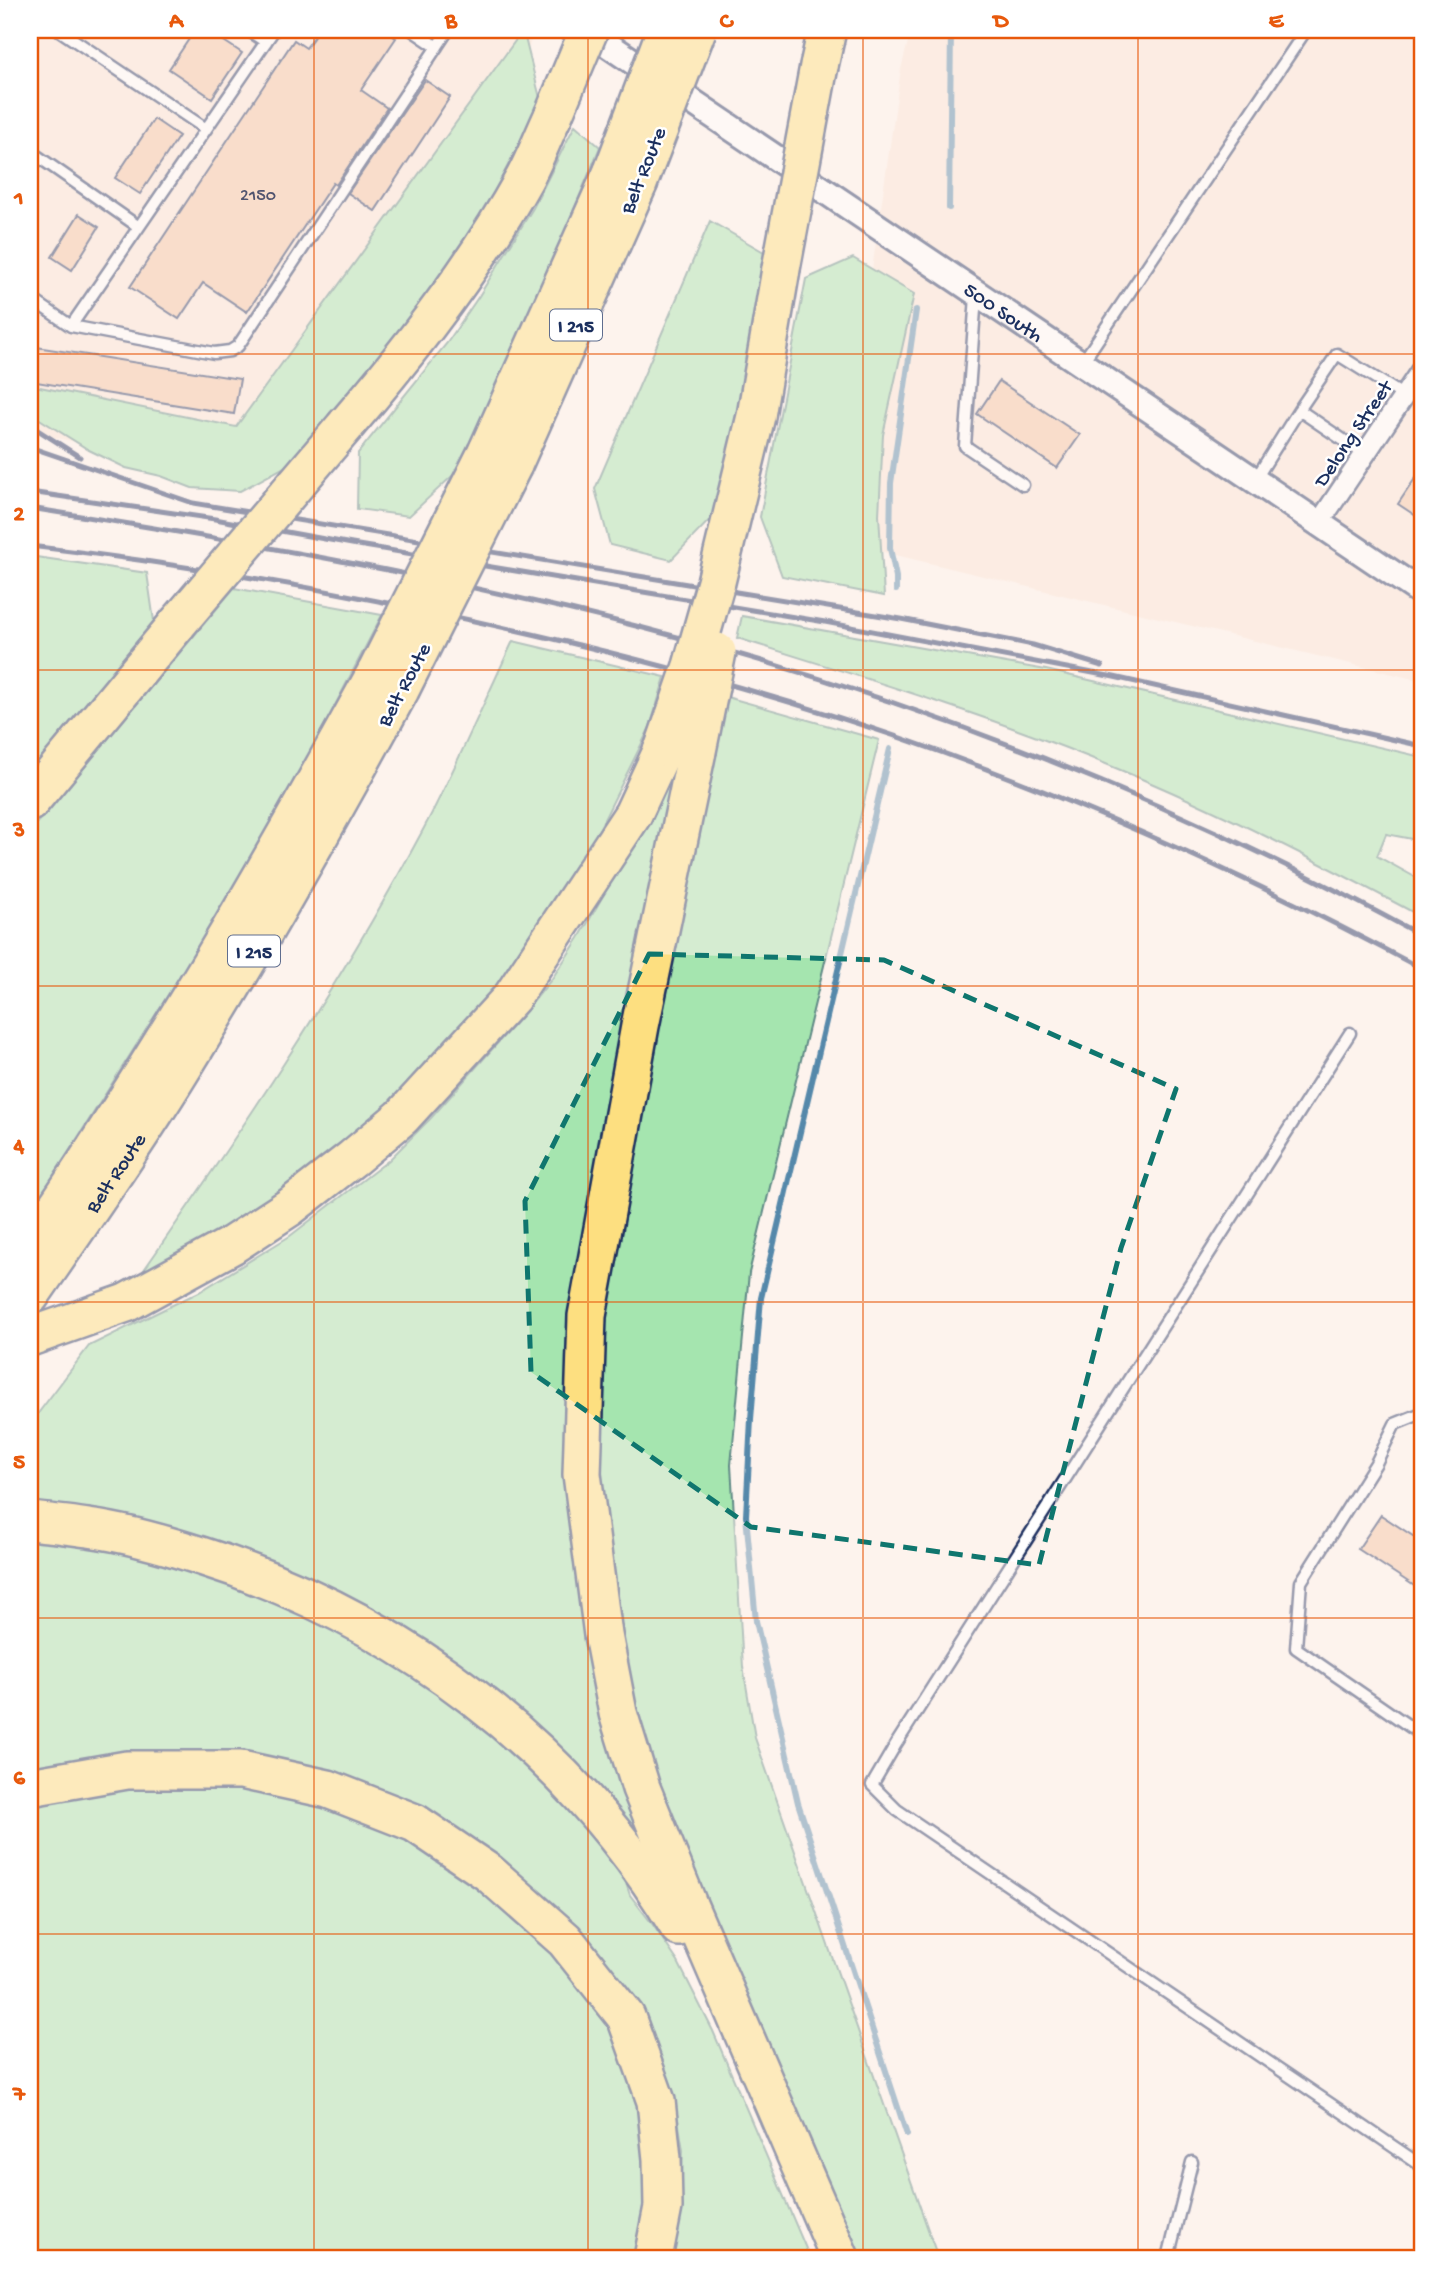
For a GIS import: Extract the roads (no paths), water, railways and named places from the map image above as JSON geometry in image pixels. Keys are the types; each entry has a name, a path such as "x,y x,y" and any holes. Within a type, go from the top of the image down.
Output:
{"highway":[{"path":"30,802 419,335 481,247 524,179 588,30"},
{"name":"Belt Route","path":"625,177 666,30"},
{"name":"Belt Route","path":"30,1246 86,1189 173,1083 324,829 389,680 500,458 625,177 697,30"},
{"path":"827,30 756,416 699,642 680,749 640,1026 587,1316 582,1474 603,1635 618,1713 641,1788 688,1907 840,2258"},
{"path":"30,1337 126,1303 232,1245 290,1207 402,1117 512,997 633,814 680,749"},
{"name":"Belt Route","path":"30,1296 86,1189"},
{"path":"30,1521 89,1528 162,1544 236,1567 299,1591 360,1622 435,1667 510,1726 549,1761 606,1823 675,1920 746,2039"},
{"path":"30,1787 127,1770 242,1770 328,1789 415,1823 489,1873 565,1940 626,2017 656,2101 663,2207 653,2258"}],"street":[{"name":"500 South","path":"588,30 1422,593"},
{"name":"Delong Street","path":"1319,523 1422,369"}],"lane":[{"path":"59,30 206,129"},
{"path":"248,30 266,42"},
{"path":"71,326 274,30"},
{"path":"412,30 437,47"},
{"path":"30,298 71,326 214,353 230,351 238,346 448,30"},
{"path":"1082,363 1306,30"},
{"path":"30,151 139,227"},
{"path":"976,292 965,446 1023,485"},
{"path":"1255,480 1337,354 1404,397"},
{"path":"1299,410 1364,454"},
{"path":"1350,1033 872,1785 897,1810 1422,2166"},
{"path":"1422,1413 1395,1424 1376,1463 1301,1582 1296,1648 1422,1735"},
{"path":"1167,2258 1192,2162"}],"waterway":[{"path":"949,208 951,30"},
{"path":"896,590 890,548 891,483 916,310"},
{"path":"890,749 761,1298 746,1516 756,1621 798,1803 907,2135"}],"railway":[{"path":"30,425 80,457"},
{"path":"30,447 193,503 901,619 1033,645 1102,666"},
{"path":"30,492 215,519 825,622 1114,677 1422,746"},
{"path":"30,508 259,546 486,591 636,626 839,685 940,719 1137,797 1234,840 1422,936"},
{"path":"30,546 226,574 422,610 542,636 780,699 965,761 1099,814 1295,903 1422,969"}]}
